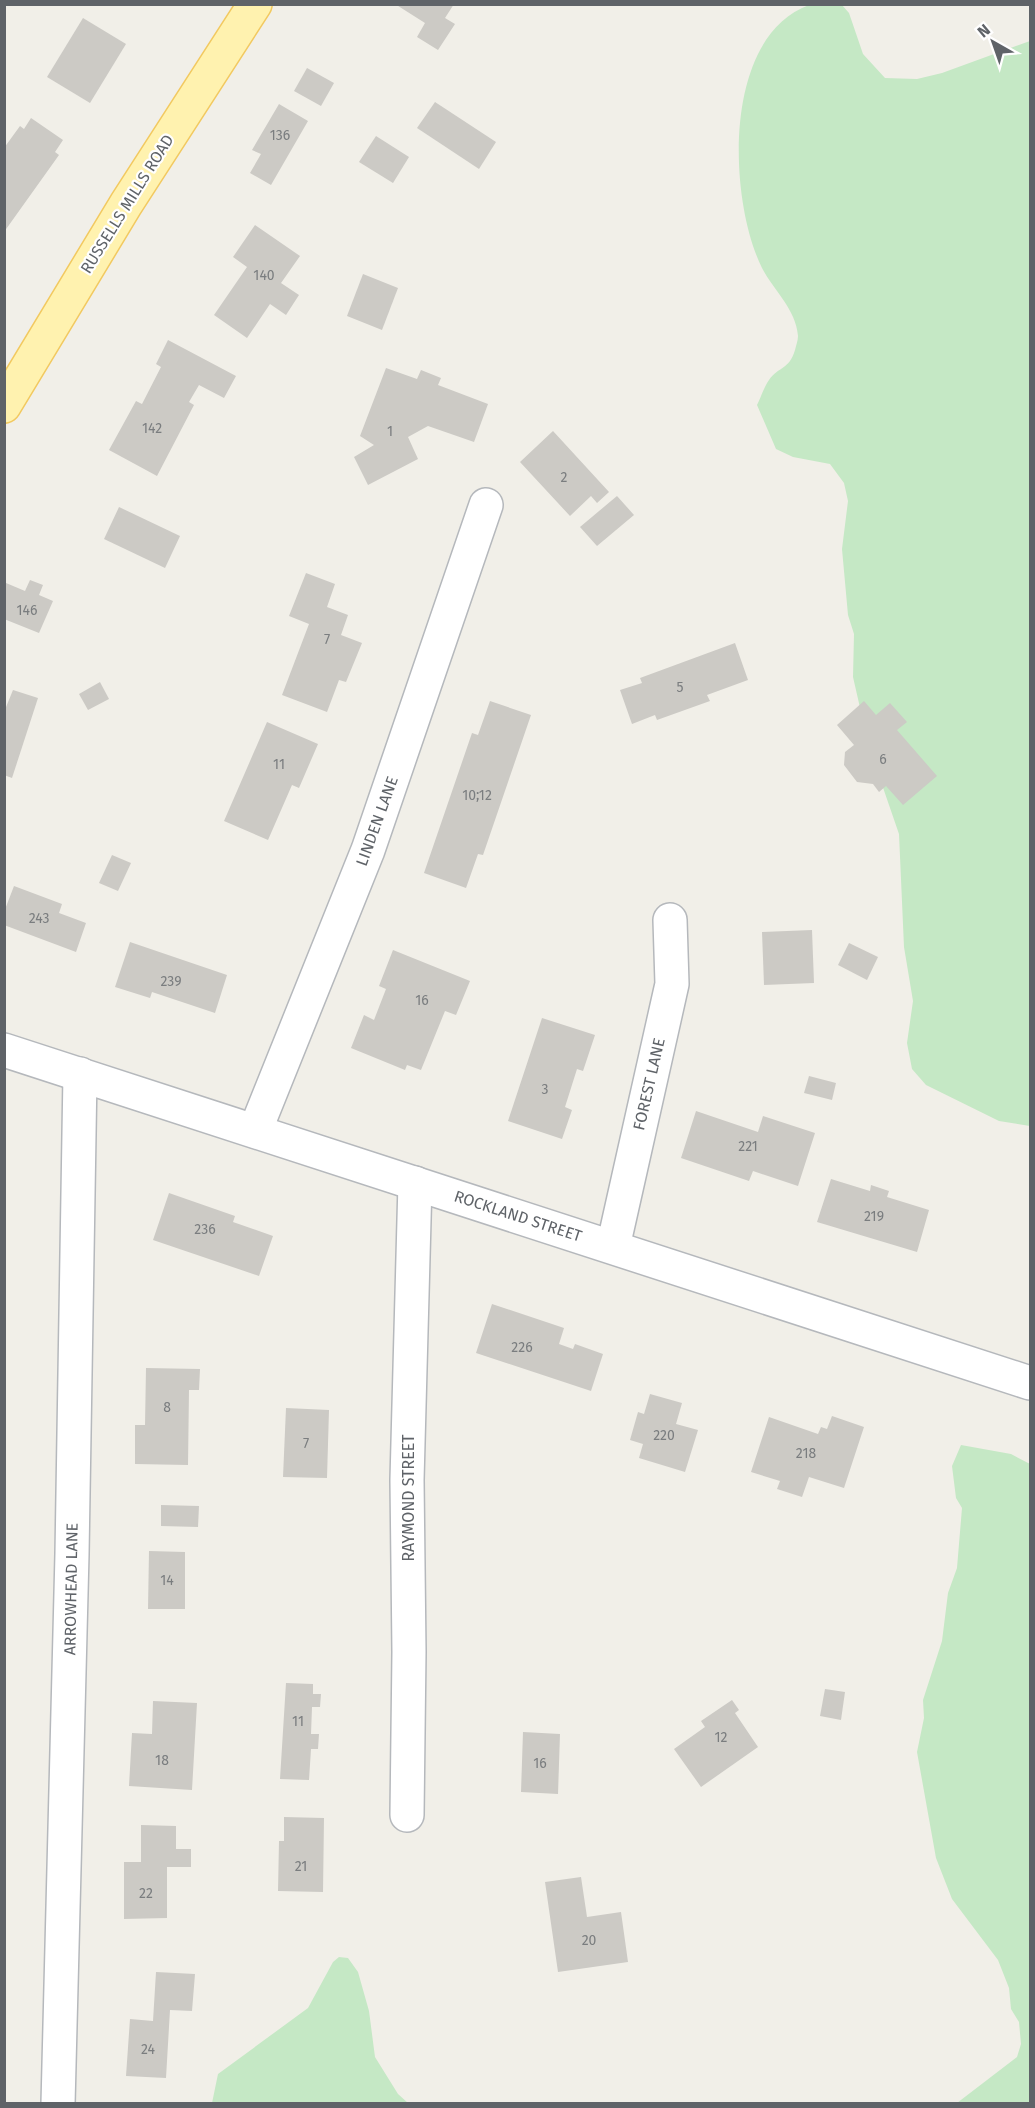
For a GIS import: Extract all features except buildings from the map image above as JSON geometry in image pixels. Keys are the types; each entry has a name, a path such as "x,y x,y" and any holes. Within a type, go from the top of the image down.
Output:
{"main road":[{"name":"RUSSELLS MILLS ROAD","path":"4,406 126,204 255,4"}],"street":[{"name":"LINDEN LANE","path":"255,1131 368,850 486,505"},
{"name":"FOREST LANE","path":"613,1247 672,984 670,920"},
{"name":"ROCKLAND STREET","path":"4,1050 1030,1383"},
{"name":"ARROWHEAD LANE","path":"58,2103 72,1554 80,1074"},
{"name":"RAYMOND STREET","path":"407,1815 409,1652 407,1480 415,1182"}],"green space":[{"path":"809,5 842,5 849,13 863,54 885,78 917,79 942,73 1030,41 1030,1126 999,1121 926,1085 912,1069 907,1043 913,1001 904,947 899,834 869,747 853,677 854,634 848,615 842,549 848,501 844,483 830,464 793,457 776,449 757,405 769,380 787,365 793,356 798,336 793,317 762,268 751,238 743,202 739,163 740,123 747,84 760,50 781,23"},
{"path":"961,1445 1011,1454 1030,1464 1030,2103 957,2103 1017,2057 1021,2044 1019,2022 1011,2009 1009,1988 998,1960 952,1899 936,1858 917,1752 924,1718 923,1700 942,1641 948,1593 957,1568 962,1508 956,1498 952,1466"},
{"path":"339,1957 348,1958 358,1972 369,2011 375,2057 398,2094 408,2103 212,2103 218,2074 308,2008 333,1962"}]}
